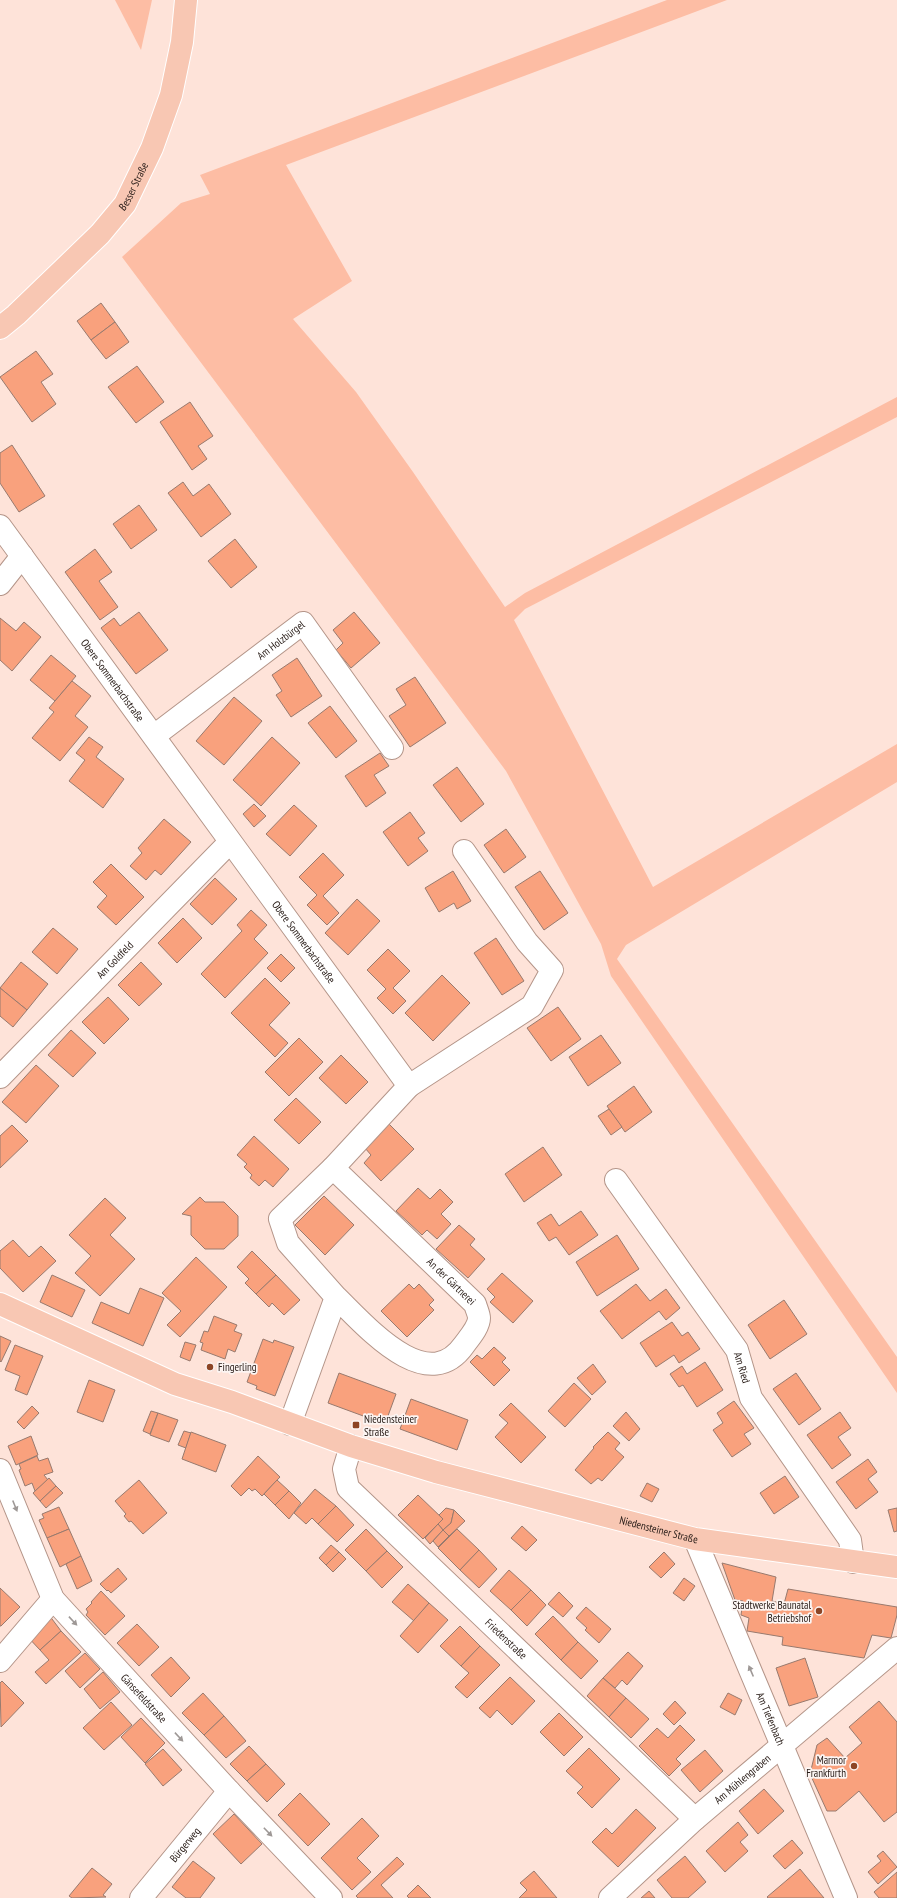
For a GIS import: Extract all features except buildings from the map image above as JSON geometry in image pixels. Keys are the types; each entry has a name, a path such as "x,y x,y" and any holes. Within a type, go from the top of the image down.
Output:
{"main road":[{"name":"Besser Straße","path":"0,328 16,315 100,234 125,204 152,148 172,95 182,42 186,0"},
{"name":"Niedensteiner Straße","path":"0,1304 174,1384 232,1402 350,1446 436,1472 517,1495 695,1539 897,1567"}],"street":[{"name":"Obere Sommerbachstraße","path":"0,526 409,1086"},
{"path":"0,584 22,556"},
{"name":"Am Holzbürgel","path":"154,736 303,623 392,748"},
{"name":"Am Goldfeld","path":"0,1077 230,842"},
{"path":"409,1086 532,1006 552,970 527,942 464,852"},
{"name":"An der Gärtnerei","path":"333,1168 475,1304 479,1319 473,1332 460,1352 446,1362 427,1364 400,1354 380,1340 336,1297 288,1243 280,1219 333,1168 409,1086"},
{"name":"Am Ried","path":"616,1180 737,1350 751,1398 850,1540 853,1562"},
{"path":"290,1424 336,1297"},
{"name":"Friedenstraße","path":"350,1446 344,1469 348,1488 695,1819"},
{"name":"Gänsefeldstraße","path":"0,1470 52,1599 229,1791 331,1898"},
{"name":"Am Tiefenbach","path":"695,1539 846,1898"},
{"path":"0,1661 52,1599"},
{"name":"Am Mühlengraben","path":"610,1898 695,1819 897,1648"},
{"name":"Bürgerweg","path":"141,1898 229,1791"}],"shaded area":[{"path":"115,0 152,0 141,50"},
{"path":"667,0 727,0 286,165 352,281 293,319 356,392 413,472 505,607 525,593 897,397 897,417 525,609 514,620 653,887 897,744 897,782 626,945 617,959 897,1357 897,1393 611,976 601,944 506,771 122,257 181,203 210,194 200,175"}],"place":[{"name":"Fingerling","path":"210,1367"},
{"name":"Niedensteiner Straße","path":"356,1425"},
{"name":"Stadtwerke Baunatal Betriebshof","path":"819,1611"},
{"name":"Marmor Frankfurth","path":"854,1766"}]}
